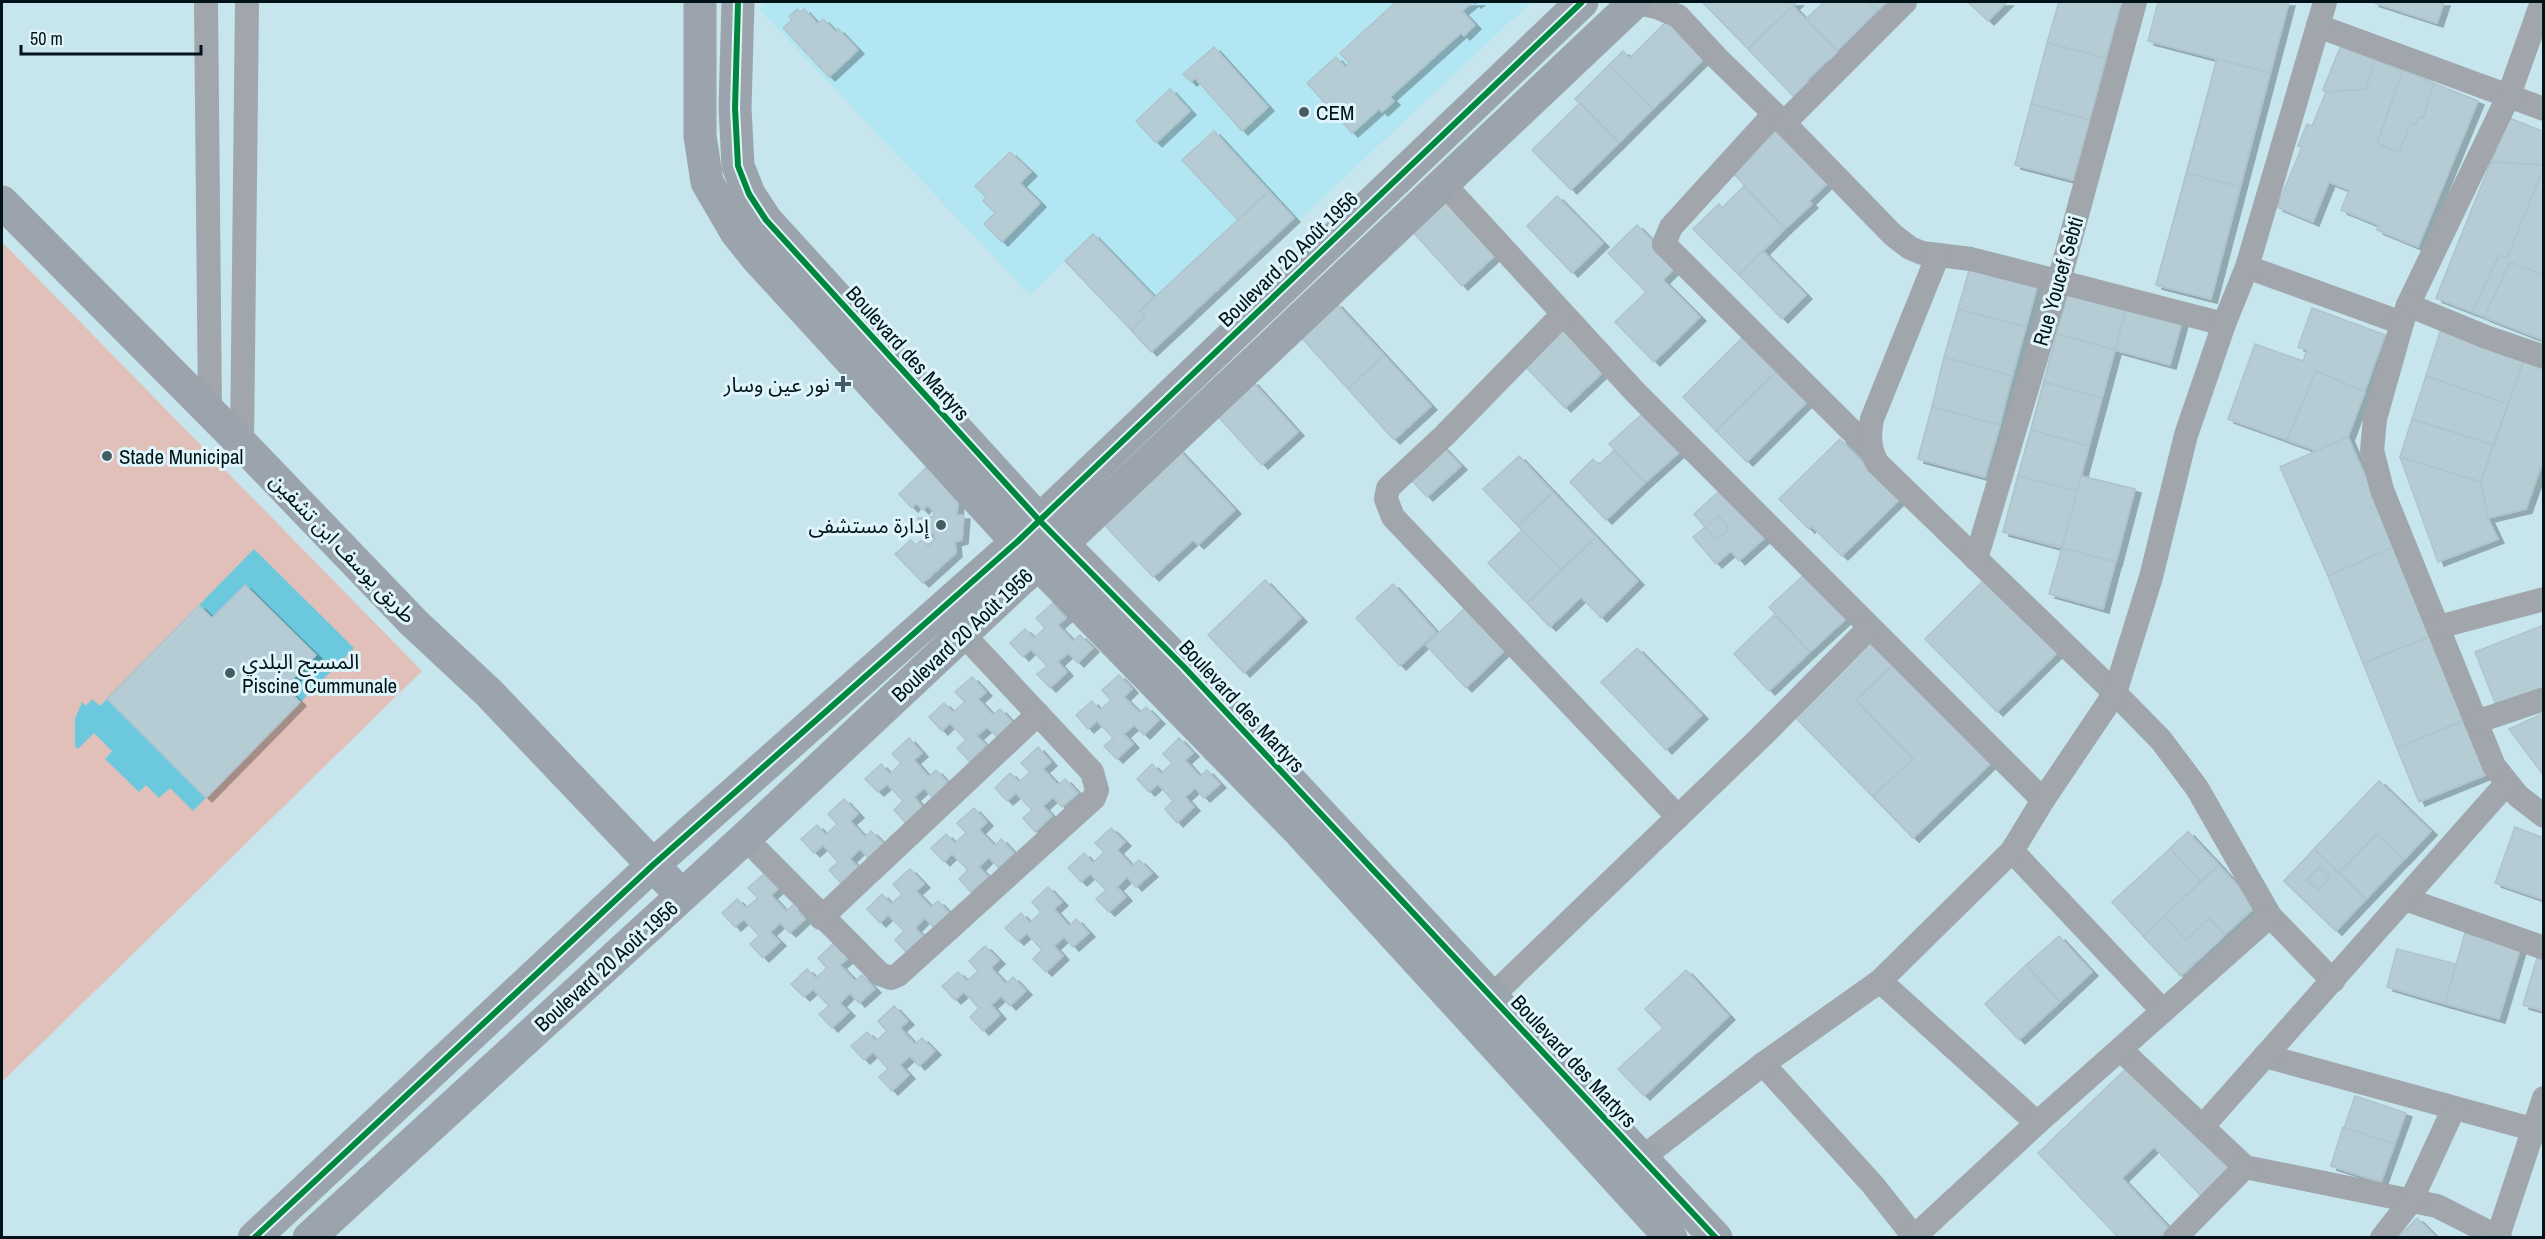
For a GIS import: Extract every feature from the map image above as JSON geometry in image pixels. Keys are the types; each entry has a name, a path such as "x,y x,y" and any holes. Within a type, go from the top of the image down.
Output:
{"street":[{"path":"206,2 210,412"},
{"path":"242,444 247,2"},
{"name":"Boulevard des Martyrs","path":"700,2 700,135 707,182 720,208 756,257 1039,542 1185,668 1716,1238"},
{"name":"Boulevard des Martyrs","path":"738,2 735,108 738,166 749,194 780,237 1039,542 1671,1238"},
{"name":"Boulevard 20 Août 1956","path":"309,1238 745,838 963,634 1039,542 1582,2"},
{"path":"1634,2 1656,7 1678,16 1893,235 1910,248 1922,253 1971,259 2223,324"},
{"name":"Boulevard 20 Août 1956","path":"1039,542 1443,183 1634,2"},
{"path":"1905,2 1779,118 1671,228 1664,244 1870,449 1877,464 2161,740 2197,788 2270,916 2333,981"},
{"name":"Rue Youcef Sebti","path":"1976,559 2059,281 2135,2"},
{"path":"1642,1158 1763,1064 1880,981 2012,851 2043,800 2115,693 2151,577 2186,435 2223,324 2247,267 2325,2"},
{"path":"2542,2 2509,96 2405,314 2376,419 2372,450 2382,490 2494,766 2518,796 2544,816"},
{"path":"2318,26 2544,109"},
{"path":"1443,183 1637,394 2043,800"},
{"name":"طريق يوسف ابن تشفين","path":"2,202 242,444 414,623 489,693 682,896"},
{"path":"1870,449 1869,435 1872,420 1938,255"},
{"path":"2247,267 2486,337 2544,357"},
{"path":"1563,314 1445,435 1388,488 1386,499 1393,517 1678,817"},
{"path":"254,1238 653,865 1039,542"},
{"path":"2438,627 2544,599"},
{"path":"1491,997 1678,817 1869,628"},
{"path":"745,838 880,974 891,978 907,967 1094,798 1097,790 1092,772 963,634"},
{"path":"2476,722 2544,699"},
{"path":"822,918 1038,714"},
{"path":"2203,1126 2507,783"},
{"path":"2012,851 2163,1011"},
{"path":"2405,898 2544,948"},
{"path":"1763,1064 1873,1185 1915,1237 2037,1123 2270,916"},
{"path":"1880,981 2037,1123"},
{"path":"2121,1050 2245,1167 2437,1206 2499,1237 2532,1129 2544,1098"},
{"path":"2265,1056 2532,1129"},
{"path":"2382,1238 2411,1201 2454,1108"},
{"path":"2175,1238 2245,1167"}],"shaded area":[{"path":"766,2 1531,2 1298,221 1294,218 1151,352 1065,261 1030,295 759,9"},
{"name":"Stade Municipal","path":"2,242 422,671 2,1082"},
{"name":"المسبح البلدي Piscine Cummunale","path":"254,549 354,648 193,811 170,788 159,798 146,785 139,792 105,759 112,751 94,733 78,749 75,746 75,719 82,702 86,706 92,699 100,706"}],"building":[{"path":"1396,2 1473,2 1462,11 1475,25 1464,36 1461,33 1390,97 1394,101 1382,112 1379,109 1352,133 1307,83 1336,57 1345,67 1349,63 1340,53"},
{"path":"1797,2 1748,49 1703,3"},
{"path":"1824,2 1868,2 1877,11 1837,51 1806,19"},
{"path":"1868,2 1887,2 1877,11"},
{"path":"1968,2 2007,2 1988,21"},
{"path":"2059,2 2121,2 2073,180 2015,165"},
{"path":"2059,2 2121,2 2106,58 2047,43"},
{"path":"2158,2 2289,2 2211,299 2156,285 2217,59 2148,41"},
{"path":"2372,2 2444,2 2437,23"},
{"path":"1793,6 1840,54 1831,62 1829,59 1807,80 1810,83 1795,98 1748,49"},
{"path":"797,9 800,12 804,9 818,24 823,19 836,32 838,29 858,50 829,77 783,28 792,20 789,17"},
{"path":"1672,16 1709,54 1653,109 1609,65 1623,51 1630,58"},
{"path":"2047,43 2106,58 2090,120 2031,104"},
{"path":"2341,46 2478,101 2418,247 2377,230 2378,225 2341,210 2349,190 2329,182 2313,222 2277,207 2302,147 2298,146 2307,124 2312,126 2326,92 2323,90"},
{"path":"2341,46 2375,60 2366,89 2326,92 2323,90"},
{"path":"1214,47 1268,107 1242,131 1195,78 1191,82 1183,74"},
{"path":"2217,59 2270,73 2240,187 2187,173"},
{"path":"1609,65 1653,109 1619,143 1575,99"},
{"path":"2403,70 2434,83 2423,118 2419,117 2415,125 2411,123 2399,152 2377,143"},
{"path":"1170,89 1190,111 1156,143 1136,121"},
{"path":"1580,103 1619,143 1571,190 1532,150"},
{"path":"2031,104 2090,120 2073,180 2015,165"},
{"path":"2509,118 2544,132 2544,340 2436,298"},
{"path":"2509,118 2544,132 2544,165 2491,162"},
{"path":"1784,123 1835,176 1809,201 1812,204 1785,229 1733,173"},
{"path":"1214,131 1269,191 1238,220 1182,160"},
{"path":"1010,152 1031,172 1020,183 1040,203 1002,242 984,224 995,213 983,201 986,197 975,186"},
{"path":"2491,162 2544,165 2544,167 2507,258 2499,255 2472,312 2436,298"},
{"path":"2187,173 2240,187 2211,299 2156,285"},
{"path":"1744,186 1785,229 1739,275 1693,229 1719,204 1722,208"},
{"path":"1269,191 1294,218 1151,352 1131,330 1145,317 1140,311"},
{"path":"1449,196 1499,252 1462,286 1411,230"},
{"path":"1557,196 1603,243 1572,273 1527,226"},
{"path":"1637,225 1677,266 1663,280 1700,317 1654,362 1615,322 1646,292 1608,253"},
{"path":"1093,234 1154,297 1140,311 1145,317 1131,330 1065,261"},
{"path":"1763,251 1806,295 1782,319 1739,275"},
{"path":"1972,260 2039,279 1985,477 1918,459"},
{"path":"1972,260 2039,279 2026,327 1958,309"},
{"path":"2510,262 2544,275 2543,340 2484,317"},
{"path":"2070,285 2184,315 2170,365 2115,350 2081,476 2135,489 2103,609 2049,594 2062,548 2003,532"},
{"path":"2070,285 2128,300 2115,350 2057,334"},
{"path":"1336,303 1384,355 1348,389 1300,336"},
{"path":"2312,308 2385,335 2348,437 2317,451 2228,419 2255,344 2303,361 2307,350 2298,347"},
{"path":"1958,309 2026,327 2012,376 1944,357"},
{"path":"2442,326 2526,354 2508,404 2426,376"},
{"path":"1564,330 1603,372 1565,408 1525,366"},
{"path":"2057,334 2115,350 2102,398 2044,382"},
{"path":"1743,337 1777,371 1716,431 1683,397"},
{"path":"2526,354 2544,360 2544,458 2526,509 2488,518 2481,482"},
{"path":"1384,355 1431,406 1394,440 1348,389"},
{"path":"1944,357 2012,376 2000,425 1932,407"},
{"path":"1777,371 1807,402 1747,462 1716,431"},
{"path":"2316,371 2365,392 2348,437 2317,451 2287,440"},
{"path":"2426,376 2508,404 2493,445 2412,419"},
{"path":"1252,381 1298,432 1262,465 1216,414"},
{"path":"2044,382 2102,398 2089,446 2031,430"},
{"path":"1932,407 2000,425 1985,477 1918,459"},
{"path":"1643,413 1684,448 1645,483 1609,444"},
{"path":"2412,419 2493,445 2481,482 2400,457"},
{"path":"2031,430 2089,446 2077,491 2018,476"},
{"path":"2348,437 2396,546 2328,576 2280,467"},
{"path":"1840,439 1900,499 1842,556 1811,526 1809,529 1779,499"},
{"path":"1440,444 1461,466 1427,497 1407,475"},
{"path":"1178,449 1235,510 1198,545 1193,540 1153,577 1101,521"},
{"path":"1614,450 1645,483 1606,520 1570,482 1593,459 1599,465"},
{"path":"1519,456 1553,492 1518,526 1483,489"},
{"path":"2400,457 2481,482 2488,518 2498,539 2438,562"},
{"name":"إدارة مستشفى","path":"926,468 933,472 958,503 957,515 964,515 962,540 955,542 956,553 923,583 895,554 911,540 916,545 922,540 928,546 935,539 933,533 919,534 918,518 933,517 934,512 927,505 923,510 916,503 912,508 899,494"},
{"path":"2018,476 2077,491 2063,547 2003,532"},
{"path":"2081,476 2135,489 2116,562 2062,548"},
{"path":"1725,486 1768,535 1739,561 1731,551 1716,564 1693,537 1705,527 1694,514"},
{"path":"1553,492 1596,537 1561,570 1518,526"},
{"path":"1719,516 1729,529 1717,540 1705,527"},
{"path":"1522,530 1561,570 1527,603 1488,563"},
{"path":"1596,537 1638,581 1601,618 1581,597 1550,627 1527,603"},
{"path":"2396,546 2432,636 2363,663 2328,576"},
{"path":"1807,572 1848,617 1810,652 1769,607"},
{"path":"1265,580 1301,618 1244,673 1208,635"},
{"path":"1984,580 2057,653 1997,712 1925,639"},
{"path":"1393,584 1436,632 1400,666 1356,618"},
{"name":"المسبح البلدي Piscine Cummunale","path":"245,585 316,655 285,687 300,702 206,798 107,699 199,605 212,618"},
{"path":"1053,603 1066,618 1058,625 1073,641 1080,635 1093,648 1078,663 1068,653 1058,662 1067,672 1050,688 1037,674 1047,666 1031,649 1023,657 1010,643 1025,629 1034,638 1045,628 1036,618"},
{"path":"1465,608 1505,650 1466,688 1426,645"},
{"path":"1774,615 1810,652 1769,691 1734,654"},
{"path":"2544,625 2544,692 2498,710 2475,652"},
{"path":"2432,636 2465,720 2397,748 2363,663"},
{"path":"1871,642 1990,764 1913,838 1794,716"},
{"path":"1637,648 1702,715 1666,750 1601,682"},
{"path":"1894,664 1990,764 1913,838 1873,796 1913,759 1856,700"},
{"path":"1119,675 1132,689 1124,697 1140,713 1146,707 1159,720 1144,735 1134,725 1124,734 1133,744 1117,759 1104,746 1113,738 1097,721 1088,729 1076,715 1092,701 1100,710 1111,700 1102,690"},
{"path":"972,677 986,692 978,699 993,715 1000,709 1012,722 997,737 987,727 977,736 987,746 970,762 957,748 966,740 950,723 942,731 929,717 944,703 953,712 965,702 955,692"},
{"path":"2544,713 2544,776 2509,729"},
{"path":"2465,720 2488,774 2419,802 2397,748"},
{"path":"909,738 922,753 914,760 929,777 936,770 949,784 933,798 924,788 914,797 923,808 906,823 894,810 903,801 887,784 878,792 865,779 881,764 890,774 901,763 892,754"},
{"path":"1179,738 1193,753 1185,760 1200,777 1207,770 1220,784 1204,798 1195,788 1185,797 1194,807 1177,823 1165,809 1173,801 1158,784 1149,792 1137,779 1152,764 1161,774 1172,763 1163,754"},
{"path":"1038,747 1051,762 1043,769 1058,785 1065,779 1078,793 1062,807 1053,797 1043,806 1052,816 1035,832 1023,818 1032,810 1016,793 1007,801 995,788 1010,773 1019,782 1030,772 1021,763"},
{"path":"2379,781 2431,831 2336,931 2284,881"},
{"path":"2379,781 2431,831 2404,860 2377,834 2339,873 2314,849"},
{"path":"844,799 858,814 850,821 865,837 871,831 885,845 869,859 860,849 850,859 859,868 842,884 829,870 838,862 823,845 814,853 801,839 817,825 826,835 837,824 828,814"},
{"path":"974,808 987,822 979,830 995,846 1001,839 1014,853 999,868 989,857 979,867 988,877 971,892 959,879 968,870 952,854 944,862 931,848 946,834 955,843 966,833 957,823"},
{"path":"2515,827 2544,838 2544,900 2495,883"},
{"path":"1111,828 1125,842 1117,850 1132,866 1139,860 1152,873 1136,887 1127,877 1117,887 1126,897 1109,912 1096,899 1106,890 1090,874 1081,882 1068,868 1084,853 1093,863 1104,852 1095,843"},
{"path":"2188,832 2219,865 2143,936 2112,902"},
{"path":"2188,832 2219,865 2201,882 2170,848"},
{"path":"2314,849 2366,899 2336,931 2284,881"},
{"path":"2219,865 2256,906 2181,976 2143,936"},
{"path":"2319,867 2330,877 2318,890 2307,880"},
{"path":"910,869 924,884 916,891 931,907 938,901 950,914 935,929 925,918 915,928 925,938 908,954 895,940 904,931 888,915 880,923 867,909 882,894 891,904 902,894 893,884"},
{"path":"765,873 779,888 771,895 786,911 793,905 805,919 790,933 780,923 770,932 780,942 763,958 750,944 759,936 744,919 735,927 722,913 737,899 746,908 758,898 748,888"},
{"path":"1048,887 1062,902 1054,909 1069,926 1076,919 1089,933 1073,947 1064,937 1054,946 1063,956 1046,972 1033,959 1042,950 1027,933 1018,941 1005,928 1021,913 1030,923 1041,912 1032,902"},
{"path":"2164,916 2186,940 2209,918 2225,935 2181,976 2143,936"},
{"path":"2465,933 2520,949 2499,1019 2445,1004"},
{"path":"2059,936 2092,972 2060,1002 2026,965"},
{"path":"834,943 848,958 840,965 855,981 862,975 875,989 859,1003 850,993 840,1003 849,1012 832,1028 819,1014 829,1006 813,989 804,997 791,984 807,969 816,978 827,968 818,958"},
{"path":"985,946 999,960 991,968 1006,984 1013,977 1026,991 1010,1006 1001,996 991,1005 1000,1015 983,1031 970,1017 979,1008 964,992 955,1000 942,986 958,972 967,981 978,971 969,961"},
{"path":"2397,949 2456,964 2445,1004 2387,987"},
{"path":"2537,958 2544,960 2544,1011 2523,1005"},
{"path":"2026,965 2060,1002 2019,1040 1985,1004"},
{"path":"1686,970 1729,1016 1644,1096 1618,1069 1663,1028 1645,1009"},
{"path":"894,1006 908,1021 900,1028 915,1044 922,1038 935,1051 919,1066 910,1056 900,1065 909,1075 892,1091 879,1077 888,1069 873,1052 864,1060 851,1046 867,1032 876,1041 887,1031 878,1021"},
{"path":"2133,1062 2234,1168 2202,1197 2154,1147 2122,1178 2169,1228 2159,1238 2119,1238 2038,1153"},
{"path":"2355,1096 2406,1113 2381,1182 2331,1166"},
{"path":"2343,1127 2394,1144 2381,1182 2331,1166"},
{"path":"2417,1218 2437,1238 2398,1238"}],"cycle path":[{"path":"738,2 735,108 738,166 749,194 766,220 1039,520 1185,668 1716,1238"},
{"path":"254,1238 653,865 1017,542 1582,2"}],"place":[{"name":"CEM","path":"1304,112"},
{"name":"نور عين وسار","path":"843,384"},
{"name":"Stade Municipal","path":"107,456"},
{"name":"إدارة مستشفى","path":"941,525"},
{"name":"المسبح البلدي Piscine Cummunale","path":"230,673"}]}
